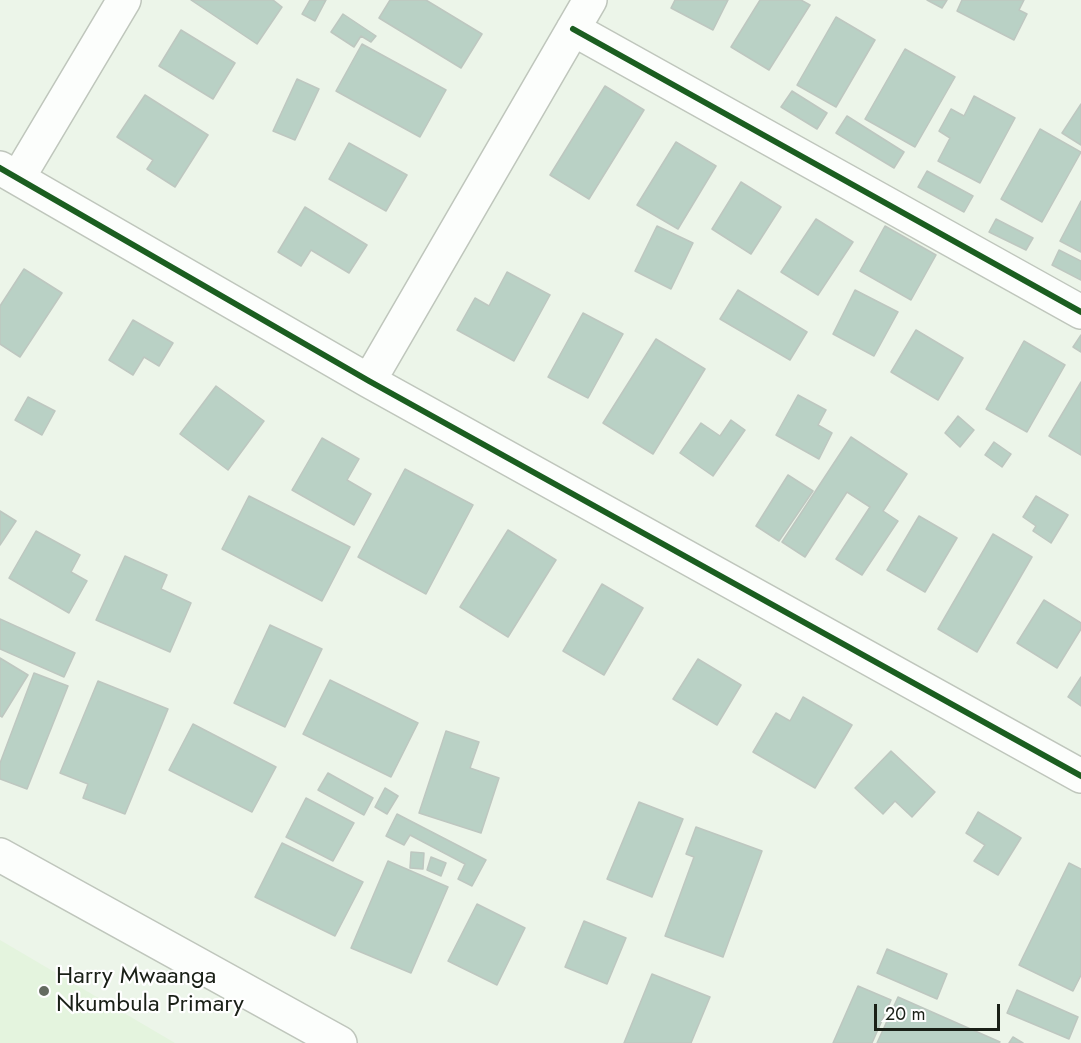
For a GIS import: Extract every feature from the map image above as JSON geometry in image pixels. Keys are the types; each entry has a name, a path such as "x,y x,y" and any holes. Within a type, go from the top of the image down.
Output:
{"street":[{"path":"124,0 9,173 369,381 1081,776"},
{"path":"369,381 590,0"},
{"path":"573,29 1081,312"},
{"path":"0,855 340,1043"}],"shaded area":[{"name":"Harry Mwaanga Nkumbula Primary","path":"0,940 175,1043 0,1043"}],"building":[{"path":"191,0 273,0 282,7 257,44"},
{"path":"310,0 326,0 315,21 302,14"},
{"path":"390,0 426,0 482,34 461,68 379,18"},
{"path":"675,0 728,0 713,30 671,8"},
{"path":"760,0 801,0 810,5 769,70 731,47"},
{"path":"927,0 947,0 942,8"},
{"path":"962,0 1024,0 1019,10 1027,14 1014,40 957,11"},
{"path":"343,14 376,36 371,42 361,36 354,47 331,32"},
{"path":"836,17 875,40 836,107 797,85"},
{"path":"181,30 235,63 213,99 159,66"},
{"path":"362,44 446,90 420,137 336,91"},
{"path":"905,49 955,77 915,147 865,119"},
{"path":"297,79 319,89 295,140 273,131"},
{"path":"605,86 644,110 589,199 550,175"},
{"path":"792,91 827,113 817,129 781,107"},
{"path":"145,95 208,135 175,187 147,169 153,160 117,137"},
{"path":"974,96 1015,118 980,183 938,161 950,138 939,131 951,109 964,116"},
{"path":"1081,104 1081,145 1062,133"},
{"path":"847,116 904,152 894,168 836,133"},
{"path":"1040,129 1081,152 1042,222 1001,199"},
{"path":"676,142 716,166 678,229 637,205"},
{"path":"349,143 407,175 386,211 329,179"},
{"path":"927,171 973,196 964,212 918,187"},
{"path":"741,182 781,207 751,254 712,229"},
{"path":"1081,201 1081,252 1060,241"},
{"path":"305,207 367,245 349,273 311,250 301,266 278,252"},
{"path":"816,219 853,242 818,295 781,272"},
{"path":"996,219 1033,238 1026,250 989,232"},
{"path":"657,226 693,243 671,289 635,271"},
{"path":"885,226 936,255 911,300 860,271"},
{"path":"1059,250 1081,261 1081,280 1052,265"},
{"path":"24,269 62,293 20,357 0,344 0,306"},
{"path":"507,272 550,295 514,361 457,330 475,298 489,306"},
{"path":"738,290 807,332 790,360 720,319"},
{"path":"855,290 898,312 874,356 833,334"},
{"path":"583,313 623,334 588,398 548,377"},
{"path":"133,320 173,343 159,366 144,357 133,375 109,360"},
{"path":"916,330 963,358 938,400 891,372"},
{"path":"1081,335 1081,352 1073,347"},
{"path":"656,339 705,369 653,454 603,423"},
{"path":"1024,341 1065,365 1027,432 986,409"},
{"path":"1081,382 1081,455 1049,436"},
{"path":"216,386 264,421 228,470 180,434"},
{"path":"798,395 826,410 818,425 832,433 819,459 776,435"},
{"path":"28,397 55,411 42,435 15,420"},
{"path":"958,416 974,430 960,447 945,433"},
{"path":"731,420 745,430 713,476 680,453 701,423 720,436"},
{"path":"851,437 907,474 883,511 898,521 862,575 836,559 870,507 847,492 805,557 782,542"},
{"path":"322,438 359,459 347,480 371,494 354,525 292,490"},
{"path":"994,442 1011,454 1002,467 985,455"},
{"path":"405,469 473,505 426,594 358,557"},
{"path":"788,475 813,491 779,541 756,526"},
{"path":"249,496 350,547 322,601 222,549"},
{"path":"1036,496 1068,515 1051,543 1033,531 1036,526 1023,517"},
{"path":"0,511 16,521 0,545"},
{"path":"919,516 957,538 925,592 887,570"},
{"path":"508,530 556,560 508,637 460,607"},
{"path":"36,531 80,555 71,572 87,581 69,613 9,578"},
{"path":"993,534 1032,557 977,652 938,629"},
{"path":"125,556 167,575 161,589 191,603 170,652 96,620"},
{"path":"602,584 643,608 604,675 563,651"},
{"path":"1044,600 1081,623 1081,629 1057,668 1017,643"},
{"path":"0,619 75,653 64,677 0,649"},
{"path":"270,625 322,649 285,727 234,703"},
{"path":"0,658 28,675 2,717 0,716"},
{"path":"698,659 741,685 717,725 673,699"},
{"path":"34,673 68,686 27,789 0,779 0,763"},
{"path":"1081,677 1081,706 1068,697"},
{"path":"330,680 418,723 391,777 303,734"},
{"path":"98,681 168,709 125,814 83,798 88,784 60,773"},
{"path":"803,697 852,725 815,788 753,752 776,713 790,721"},
{"path":"193,724 276,767 252,812 169,770"},
{"path":"446,731 479,742 470,768 499,778 481,833 419,813"},
{"path":"891,751 935,792 912,817 895,801 883,814 855,788"},
{"path":"328,773 373,798 364,815 318,790"},
{"path":"385,788 398,796 387,814 375,807"},
{"path":"306,798 354,823 333,861 286,837"},
{"path":"639,802 683,819 652,897 607,879"},
{"path":"978,812 1021,838 998,875 974,861 985,845 966,833"},
{"path":"397,814 486,860 472,886 458,879 465,864 410,835 404,845 386,836"},
{"path":"696,827 762,851 723,957 665,936 694,857 686,854"},
{"path":"282,843 363,882 335,936 255,897"},
{"path":"411,852 424,853 423,869 410,868"},
{"path":"431,857 446,863 441,876 427,870"},
{"path":"388,861 448,887 411,973 351,948"},
{"path":"1069,863 1081,869 1081,975 1073,991 1019,965"},
{"path":"477,904 525,928 497,985 448,961"},
{"path":"584,921 626,938 607,984 565,967"},
{"path":"887,949 947,974 937,999 877,973"},
{"path":"652,974 710,997 691,1043 624,1043"},
{"path":"858,986 891,1000 872,1043 833,1043"},
{"path":"1017,990 1078,1017 1069,1039 1007,1013"},
{"path":"898,997 1000,1042 877,1043"},
{"path":"1013,1037 1023,1043 1009,1043"}],"cycle path":[{"path":"573,29 1081,312"},
{"path":"0,168 369,381 1081,776"}],"place":[{"name":"Harry Mwaanga Nkumbula Primary","path":"44,991"}]}
